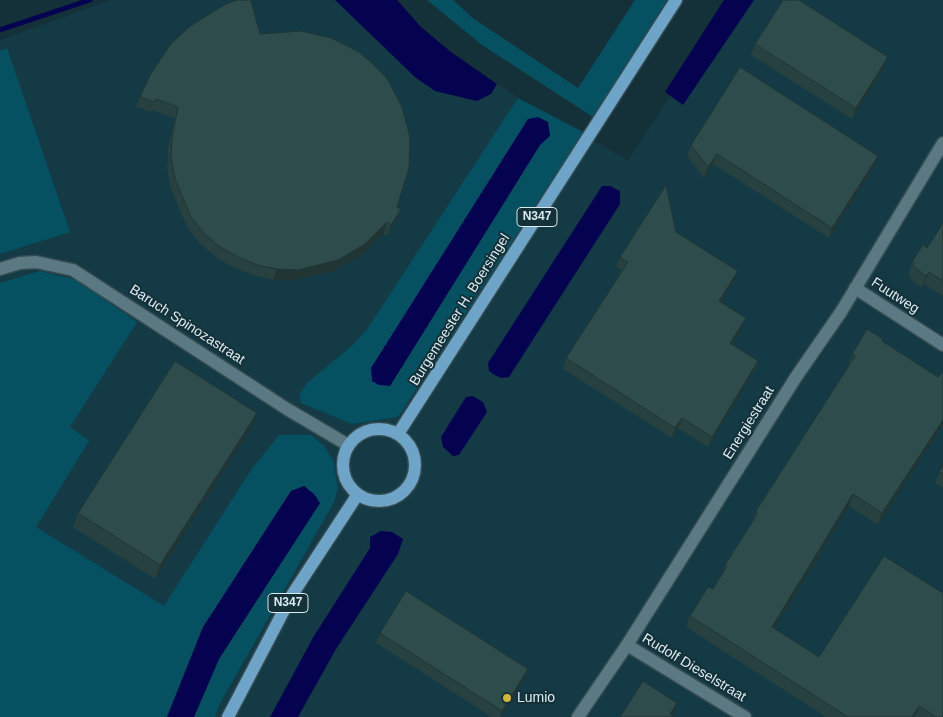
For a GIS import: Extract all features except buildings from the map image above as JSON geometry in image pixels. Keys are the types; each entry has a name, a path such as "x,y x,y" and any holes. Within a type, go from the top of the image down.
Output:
{"main road":[{"name":"Burgemeester H. Boersingel","path":"398,434 676,0"},
{"path":"380,428 398,434 410,445 415,461 410,484 398,496 382,501 373,500 358,494 346,480 343,472 344,454 348,445 354,438 371,429 380,428"},
{"name":"N347","path":"228,717 292,596 358,494"}],"street":[{"name":"Energiestraat","path":"578,717 627,645 796,377 855,288 943,143"},
{"name":"Baruch Spinozastraat","path":"0,269 20,263 36,262 73,270 287,409 348,445"},
{"name":"Fuutweg","path":"855,288 943,344"},
{"name":"Rudolf Dieselstraat","path":"627,645 745,717"}],"shaded area":[{"path":"111,0 392,0 429,39 526,103 628,160 734,0 943,0 943,717 0,717 0,40"},
{"path":"335,0 397,0 421,27 451,52 497,84 491,94 477,101 435,91 416,78"},
{"path":"427,0 453,0 474,19 578,88 635,0 667,0 593,117 482,45"},
{"path":"724,0 754,0 683,105 665,92"},
{"path":"7,48 70,232 0,254 0,51"},
{"path":"518,98 583,132 398,417 352,424 301,403 299,395 307,383 354,344 368,328","holes":["548,122 550,136 540,145 390,386 371,368"]},
{"path":"538,117 548,122 550,136 540,145 390,386 379,385 372,381 371,368 528,119"},
{"path":"602,186 610,186 620,191 620,204 509,377 501,378 493,374 489,371 488,363"},
{"path":"40,271 77,280 137,322 70,427 89,441 36,527 164,606 251,470 279,435 311,435 324,446 333,460 338,488 334,502 218,707 215,717 194,717 219,659 320,503 304,486 291,491 203,627 167,717 0,717 0,283"},
{"path":"473,396 483,402 487,412 459,455 453,456 443,447 441,437 466,397"},
{"path":"304,486 314,494 320,503 219,659 194,717 167,717 203,627 291,491"},
{"path":"381,531 392,532 403,539 398,554 336,649 298,717 270,717 314,636 370,548 370,537"}],"waterway":[{"path":"0,30 90,0"}],"place":[{"name":"Lumio","path":"507,698"}]}
